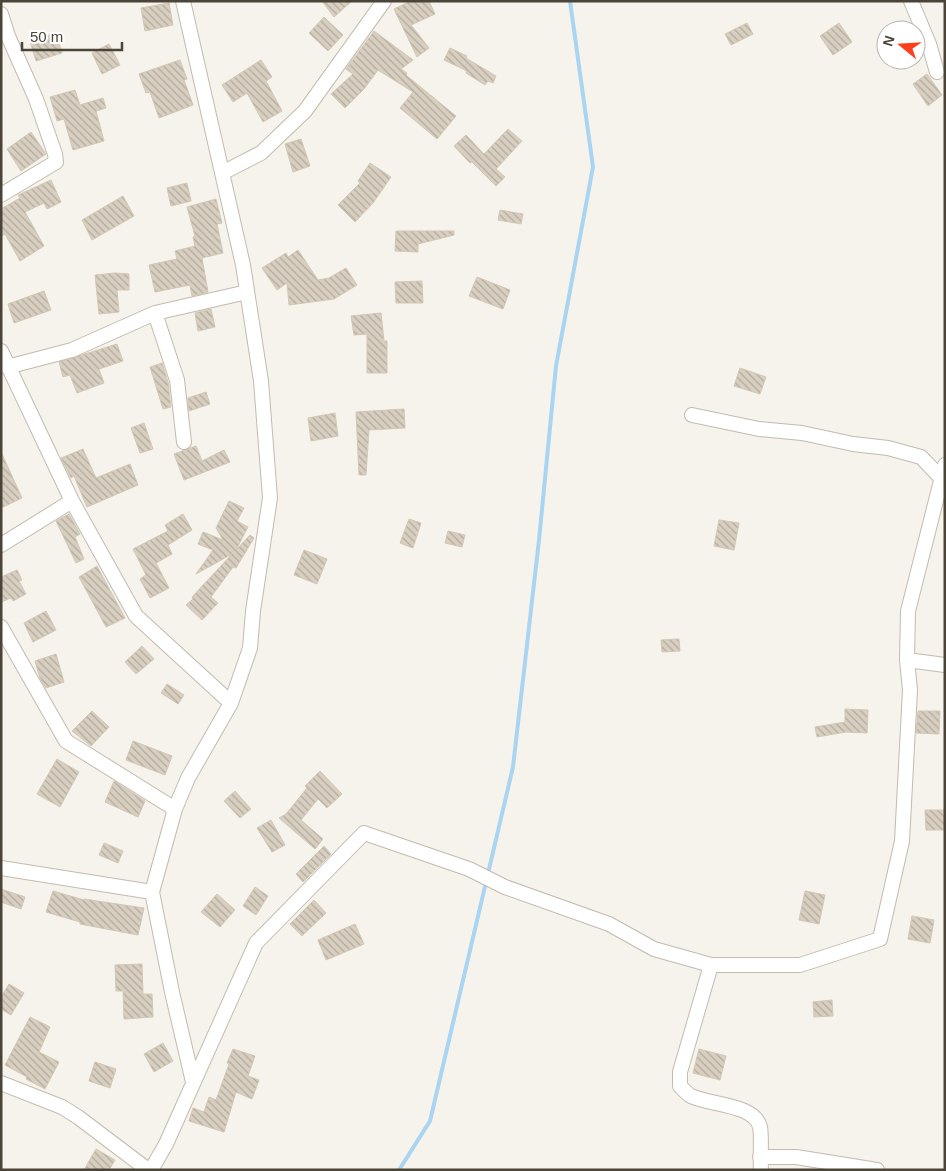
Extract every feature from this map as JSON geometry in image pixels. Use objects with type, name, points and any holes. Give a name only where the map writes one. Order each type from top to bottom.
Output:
[{"type":"street","points":[[183,1],[243,265],[261,381],[270,498],[253,611],[250,648],[232,703],[188,778],[175,809],[152,892],[172,992],[193,1082]]},
{"type":"street","points":[[222,173],[261,153],[305,111],[384,1]]},
{"type":"street","points":[[911,1],[929,44],[937,72]]},
{"type":"street","points":[[1,14],[8,36],[36,99],[56,162],[1,196]]},
{"type":"street","points":[[232,703],[136,616],[72,501],[3,358],[72,350],[155,313],[247,292]]},
{"type":"street","points":[[155,313],[177,380],[184,442]]},
{"type":"street","points":[[1,1083],[62,1107],[150,1170],[166,1144],[256,943],[364,834],[469,870],[505,887],[609,924],[654,949],[712,965],[800,965],[880,940],[902,841],[910,690],[907,660],[908,611],[943,471],[921,457],[888,448],[853,444],[802,433],[759,430],[692,415]]},
{"type":"street","points":[[1,545],[72,501]]},
{"type":"street","points":[[1,627],[66,741],[175,809]]},
{"type":"street","points":[[907,660],[945,665]]},
{"type":"street","points":[[1,868],[152,892]]},
{"type":"street","points":[[712,965],[680,1072],[680,1086],[690,1096],[742,1109],[753,1116],[760,1126],[760,1163],[796,1157],[877,1170]]},
{"type":"building","points":[[322,1],[352,1],[334,17]]},
{"type":"building","points":[[411,1],[429,1],[435,14],[411,25],[429,48],[417,57],[394,9]]},
{"type":"building","points":[[169,3],[173,25],[145,31],[141,8]]},
{"type":"building","points":[[324,17],[343,35],[328,51],[309,33]]},
{"type":"building","points":[[747,23],[753,34],[731,45],[725,34]]},
{"type":"building","points":[[839,23],[852,42],[833,55],[820,36]]},
{"type":"building","points":[[374,31],[413,60],[401,69],[456,116],[437,139],[400,108],[413,92],[378,70],[364,89],[345,108],[331,94],[353,74],[346,69]]},
{"type":"building","points":[[56,33],[62,53],[36,61],[30,41]]},
{"type":"building","points":[[109,44],[120,65],[102,74],[92,53]]},
{"type":"building","points":[[450,48],[467,56],[466,58],[496,76],[493,83],[488,81],[485,85],[466,73],[467,71],[444,60]]},
{"type":"building","points":[[180,60],[187,79],[184,80],[193,105],[159,118],[150,92],[146,93],[139,74]]},
{"type":"building","points":[[261,60],[272,77],[266,81],[282,111],[263,122],[247,93],[233,102],[222,85]]},
{"type":"building","points":[[927,74],[942,95],[928,106],[913,84]]},
{"type":"building","points":[[75,90],[80,105],[103,98],[106,108],[96,111],[104,141],[73,150],[64,119],[57,121],[50,97]]},
{"type":"building","points":[[508,129],[522,141],[496,169],[505,177],[496,186],[454,146],[466,135],[484,154]]},
{"type":"building","points":[[31,132],[46,154],[21,171],[7,149]]},
{"type":"building","points":[[301,139],[310,166],[293,172],[285,144]]},
{"type":"building","points":[[370,163],[391,177],[373,203],[355,222],[338,205],[360,183],[358,181]]},
{"type":"building","points":[[51,180],[61,202],[47,209],[44,203],[25,212],[44,246],[20,261],[5,234],[1,236],[1,209],[20,198],[18,195]]},
{"type":"building","points":[[187,183],[191,201],[171,206],[167,188]]},
{"type":"building","points":[[123,196],[134,216],[92,240],[82,220]]},
{"type":"building","points":[[216,199],[222,223],[217,224],[223,253],[202,258],[208,292],[192,296],[190,285],[155,292],[149,265],[177,259],[175,251],[195,246],[193,237],[195,236],[187,207]]},
{"type":"building","points":[[500,210],[523,214],[521,224],[498,220]]},
{"type":"building","points":[[396,231],[454,231],[454,235],[418,244],[418,252],[395,251]]},
{"type":"building","points":[[298,250],[318,280],[329,278],[346,268],[357,285],[334,299],[289,305],[287,283],[277,290],[262,268],[286,253],[288,257]]},
{"type":"building","points":[[129,274],[129,290],[117,290],[119,312],[99,314],[95,275]]},
{"type":"building","points":[[477,277],[510,290],[503,309],[469,296]]},
{"type":"building","points":[[422,281],[423,303],[396,303],[395,282]]},
{"type":"building","points":[[44,291],[51,310],[14,323],[8,304]]},
{"type":"building","points":[[211,309],[215,327],[198,331],[195,313]]},
{"type":"building","points":[[381,313],[384,341],[387,341],[387,373],[367,373],[367,334],[354,335],[351,316]]},
{"type":"building","points":[[117,344],[123,361],[99,369],[104,383],[77,393],[70,375],[63,377],[59,362]]},
{"type":"building","points":[[162,363],[168,382],[171,407],[163,409],[150,367]]},
{"type":"building","points":[[740,368],[766,377],[760,394],[734,386]]},
{"type":"building","points":[[206,392],[210,404],[189,411],[188,398]]},
{"type":"building","points":[[404,409],[405,428],[369,430],[366,475],[359,475],[356,412]]},
{"type":"building","points":[[335,413],[338,436],[311,441],[308,418]]},
{"type":"building","points":[[144,423],[153,449],[140,453],[131,428]]},
{"type":"building","points":[[196,446],[202,461],[224,450],[230,462],[184,480],[174,454]]},
{"type":"building","points":[[83,449],[96,478],[130,464],[138,485],[87,507],[74,476],[71,478],[61,458]]},
{"type":"building","points":[[1,452],[22,498],[1,508]]},
{"type":"building","points":[[229,501],[244,508],[237,521],[248,527],[236,550],[250,535],[254,538],[236,568],[233,567],[211,597],[218,603],[202,620],[186,605],[232,554],[196,574],[213,550],[198,544],[203,532],[223,540],[216,528]]},
{"type":"building","points":[[69,514],[80,534],[75,537],[84,559],[76,563],[56,521]]},
{"type":"building","points":[[183,514],[192,530],[168,545],[172,554],[156,563],[169,588],[150,598],[140,579],[146,575],[133,549],[168,531],[165,525]]},
{"type":"building","points":[[409,519],[421,523],[413,548],[400,543]]},
{"type":"building","points":[[719,520],[739,523],[734,550],[714,546]]},
{"type":"building","points":[[448,531],[465,535],[462,547],[445,543]]},
{"type":"building","points":[[304,550],[327,559],[317,584],[294,575]]},
{"type":"building","points":[[97,566],[125,618],[106,627],[79,577]]},
{"type":"building","points":[[17,570],[22,580],[19,581],[26,594],[13,601],[11,598],[1,602],[1,577]]},
{"type":"building","points":[[46,611],[56,630],[33,642],[24,623]]},
{"type":"building","points":[[679,639],[680,651],[662,652],[661,640]]},
{"type":"building","points":[[142,646],[154,659],[136,674],[125,662]]},
{"type":"building","points":[[56,654],[64,682],[46,688],[40,678],[35,661]]},
{"type":"building","points":[[167,684],[184,695],[178,704],[161,693]]},
{"type":"building","points":[[845,709],[868,710],[867,733],[846,732],[817,737],[815,727],[845,722]]},
{"type":"building","points":[[92,711],[109,727],[91,746],[72,731]]},
{"type":"building","points":[[918,711],[940,711],[939,734],[916,733]]},
{"type":"building","points":[[133,741],[172,756],[165,775],[126,760]]},
{"type":"building","points":[[57,759],[79,772],[60,807],[37,794]]},
{"type":"building","points":[[320,771],[342,794],[327,808],[318,799],[301,820],[323,839],[315,849],[279,818],[286,814],[307,788],[305,786]]},
{"type":"building","points":[[114,781],[145,801],[138,817],[105,802]]},
{"type":"building","points":[[235,791],[251,809],[240,818],[224,801]]},
{"type":"building","points":[[925,810],[945,810],[945,830],[926,830]]},
{"type":"building","points":[[271,820],[285,845],[272,852],[257,828]]},
{"type":"building","points":[[104,843],[123,851],[118,863],[99,855]]},
{"type":"building","points":[[324,846],[331,854],[303,882],[296,874]]},
{"type":"building","points":[[255,887],[268,896],[256,915],[243,906]]},
{"type":"building","points":[[1,889],[25,897],[21,909],[1,902]]},
{"type":"building","points":[[53,891],[84,900],[144,908],[138,935],[80,924],[80,922],[46,912]]},
{"type":"building","points":[[805,891],[825,895],[819,924],[799,920]]},
{"type":"building","points":[[217,894],[235,910],[220,927],[201,912]]},
{"type":"building","points":[[314,900],[326,913],[302,936],[290,924]]},
{"type":"building","points":[[912,916],[934,920],[930,943],[908,939]]},
{"type":"building","points":[[355,924],[364,944],[326,960],[318,940]]},
{"type":"building","points":[[142,964],[143,994],[152,994],[153,1017],[124,1019],[123,991],[116,991],[115,965]]},
{"type":"building","points":[[9,984],[24,993],[11,1015],[1,1009],[1,997]]},
{"type":"building","points":[[832,1000],[833,1016],[814,1017],[813,1002]]},
{"type":"building","points":[[30,1017],[50,1027],[39,1052],[59,1062],[45,1089],[5,1065]]},
{"type":"building","points":[[163,1043],[173,1061],[154,1072],[144,1054]]},
{"type":"building","points":[[233,1049],[255,1056],[248,1076],[259,1080],[252,1099],[236,1092],[224,1132],[189,1121],[193,1108],[204,1112],[209,1097],[216,1100]]},
{"type":"building","points":[[699,1049],[726,1056],[720,1080],[693,1073]]},
{"type":"building","points":[[95,1062],[116,1069],[110,1088],[89,1081]]},
{"type":"building","points":[[96,1149],[115,1160],[109,1170],[84,1170]]},
{"type":"waterway","points":[[399,1170],[430,1121],[513,767],[539,540],[556,366],[593,167],[570,1]]}]
